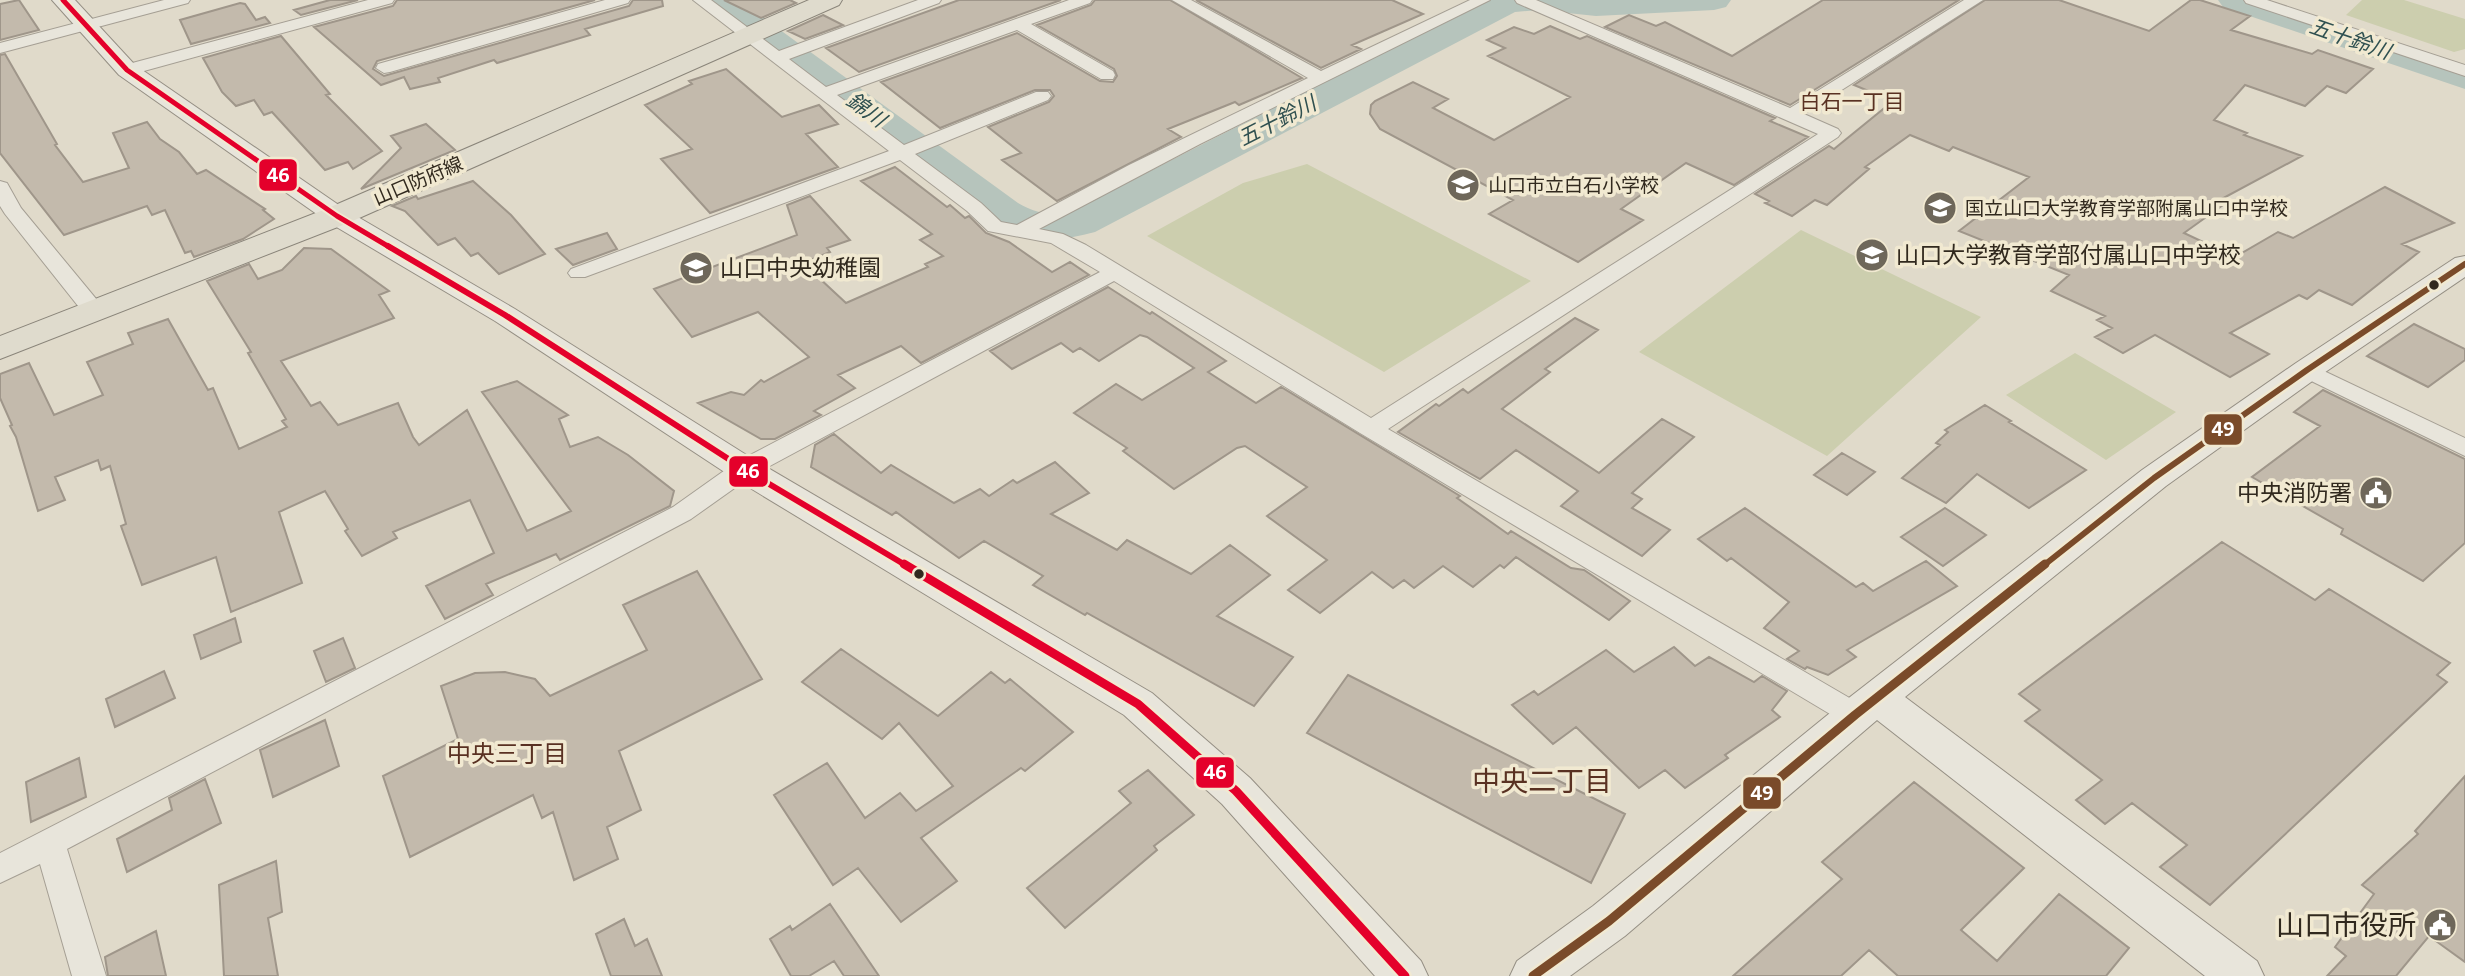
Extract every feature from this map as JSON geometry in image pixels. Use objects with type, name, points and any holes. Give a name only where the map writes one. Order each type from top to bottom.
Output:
[{"type":"main road","points":[[63,0],[85,27],[127,69],[337,216],[505,315],[744,469],[1138,704],[1236,791],[1405,976]]},
{"type":"main road","name":"山口防府線","points":[[0,348],[337,216],[830,0]]},
{"type":"main road","points":[[1533,976],[1609,921],[1866,707],[2154,478],[2307,370],[2465,264]]},
{"type":"main road","points":[[1866,707],[2241,976]]},
{"type":"street","points":[[0,48],[182,0]]},
{"type":"street","points":[[127,69],[386,0]]},
{"type":"street","points":[[384,68],[622,0]]},
{"type":"street","points":[[701,0],[758,32],[778,57],[996,227],[1056,238],[1371,429],[1658,596],[1866,707]]},
{"type":"street","points":[[778,57],[933,0]]},
{"type":"street","points":[[825,93],[1084,0]]},
{"type":"street","points":[[1180,0],[1322,79]]},
{"type":"street","points":[[1023,230],[1192,139],[1482,0]]},
{"type":"street","points":[[1371,429],[1832,133],[1523,0]]},
{"type":"street","points":[[1791,115],[1975,0]]},
{"type":"street","points":[[2252,0],[2465,71]]},
{"type":"street","points":[[1019,24],[1107,75]]},
{"type":"street","points":[[578,273],[903,152],[1042,96]]},
{"type":"street","points":[[0,187],[6,212],[94,311]]},
{"type":"street","points":[[0,869],[682,513],[744,469],[1115,272]]},
{"type":"street","points":[[2307,370],[2465,448]]},
{"type":"street","points":[[50,843],[89,976]]},
{"type":"green space","points":[[2362,0],[2404,0],[2465,19],[2465,49],[2454,52],[2346,15]]},
{"type":"green space","points":[[1307,164],[1531,281],[1384,372],[1147,236],[1243,183]]},
{"type":"green space","points":[[1801,230],[1981,317],[1827,456],[1639,352]]},
{"type":"green space","points":[[2075,353],[2176,412],[2106,460],[2006,395]]},
{"type":"building","points":[[19,0],[39,30],[0,40],[0,4]]},
{"type":"building","points":[[330,0],[358,0],[301,15],[294,10]]},
{"type":"building","points":[[397,0],[595,0],[377,61],[373,69],[384,76],[629,6],[633,0],[662,0],[663,6],[585,29],[590,35],[497,63],[494,60],[438,78],[440,82],[410,89],[404,77],[381,85],[314,27],[393,6]]},
{"type":"building","points":[[724,0],[790,0],[796,3],[761,18]]},
{"type":"building","points":[[959,0],[1061,0],[859,72],[826,48]]},
{"type":"building","points":[[1095,0],[1170,0],[1302,78],[1239,105],[1235,102],[1168,129],[1181,137],[1057,201],[1002,160],[1021,153],[988,127],[1049,102],[1054,96],[1050,90],[1035,90],[940,128],[881,82],[1017,33],[1100,81],[1113,82],[1117,76],[1114,69],[1037,25],[1091,5]]},
{"type":"building","points":[[1196,0],[1392,0],[1423,14],[1352,45],[1361,49],[1321,68]]},
{"type":"building","points":[[1823,0],[1959,0],[1790,105],[1605,27],[1629,15],[1656,26],[1665,22],[1732,56]]},
{"type":"building","points":[[1985,0],[2059,0],[2149,31],[2191,0],[2200,0],[2250,16],[2231,30],[2312,54],[2318,50],[2373,69],[2346,93],[2327,86],[2305,106],[2245,85],[2214,120],[2247,133],[2244,135],[2302,156],[2216,202],[2223,205],[2184,233],[2235,257],[2278,232],[2293,238],[2385,187],[2454,223],[2402,244],[2419,252],[2352,305],[2319,290],[2307,299],[2299,295],[2230,333],[2269,354],[2230,377],[2155,335],[2123,353],[2095,337],[2112,328],[2097,320],[2105,316],[2051,291],[2069,275],[1959,231],[2029,177],[1953,147],[1949,151],[1910,135],[1865,167],[1869,169],[1827,205],[1815,200],[1792,216],[1765,203],[1769,201],[1755,194],[1829,146],[1834,149],[1893,101],[1854,85]]},
{"type":"building","points":[[240,3],[245,4],[256,20],[265,17],[270,23],[191,44],[180,20]]},
{"type":"building","points":[[823,15],[843,25],[805,39],[788,31]]},
{"type":"building","points":[[1550,26],[1580,39],[1587,36],[1775,118],[1770,121],[1808,137],[1734,185],[1686,163],[1621,209],[1643,220],[1578,262],[1489,214],[1513,200],[1380,129],[1370,114],[1371,105],[1375,101],[1413,82],[1448,99],[1433,108],[1494,140],[1570,97],[1488,56],[1505,48],[1487,40],[1514,27],[1534,34]]},
{"type":"building","points":[[281,36],[330,94],[326,95],[382,151],[353,169],[348,162],[325,170],[272,112],[264,115],[254,100],[236,106],[222,92],[203,58]]},
{"type":"building","points":[[5,54],[57,144],[55,145],[83,182],[129,168],[113,133],[147,122],[160,139],[179,152],[197,174],[206,170],[265,209],[263,210],[274,219],[243,239],[194,257],[191,251],[185,253],[165,210],[152,215],[147,206],[64,235],[0,153],[0,55]]},
{"type":"building","points":[[726,69],[782,117],[819,105],[838,124],[806,134],[838,167],[710,213],[661,159],[692,149],[645,105],[692,84],[689,81]]},
{"type":"building","points":[[426,124],[455,150],[361,189],[401,148],[391,136]]},
{"type":"building","points":[[895,167],[947,207],[950,205],[965,218],[969,216],[986,233],[1009,242],[1052,272],[1070,262],[1089,275],[921,363],[901,346],[838,375],[855,388],[814,411],[821,415],[775,439],[761,439],[698,403],[731,392],[744,395],[761,380],[764,382],[809,357],[758,312],[692,337],[654,289],[797,235],[787,205],[810,196],[850,240],[827,248],[830,252],[803,263],[846,303],[928,267],[925,264],[943,256],[920,240],[932,234],[861,181]]},
{"type":"building","points":[[473,181],[511,215],[545,254],[499,274],[478,253],[471,256],[455,238],[438,245],[405,211],[392,206],[416,196],[418,199]]},
{"type":"building","points":[[607,233],[617,249],[573,265],[556,249]]},
{"type":"building","points":[[304,248],[331,249],[389,291],[379,295],[394,318],[281,361],[311,406],[320,402],[338,425],[398,403],[419,445],[467,410],[527,531],[571,511],[482,392],[517,381],[568,415],[559,419],[570,447],[598,437],[628,455],[674,491],[670,506],[560,560],[556,554],[486,584],[493,595],[445,619],[426,586],[494,553],[470,500],[393,532],[397,538],[362,556],[345,531],[348,529],[325,491],[279,512],[302,583],[231,612],[216,557],[142,585],[121,526],[126,524],[110,466],[101,470],[98,460],[55,477],[65,500],[38,511],[16,437],[10,426],[12,425],[0,398],[0,374],[29,363],[54,415],[103,395],[87,362],[133,344],[128,333],[168,319],[208,390],[213,388],[239,449],[287,427],[282,421],[286,419],[248,353],[251,352],[207,281],[249,264],[258,279],[282,270]]},
{"type":"building","points":[[1108,287],[1150,314],[1152,312],[1226,361],[1208,372],[1256,403],[1281,387],[1460,496],[1457,498],[1508,534],[1511,531],[1571,568],[1584,570],[1630,601],[1609,620],[1516,557],[1504,568],[1500,565],[1473,587],[1443,566],[1414,588],[1404,580],[1393,588],[1372,572],[1320,613],[1288,590],[1327,560],[1267,516],[1307,487],[1245,446],[1237,448],[1174,489],[1123,451],[1127,448],[1074,413],[1116,384],[1142,400],[1194,368],[1140,335],[1099,361],[1080,348],[1073,352],[1061,343],[1012,369],[990,351]]},
{"type":"building","points":[[1575,318],[1598,330],[1545,369],[1550,372],[1502,409],[1599,473],[1662,419],[1694,437],[1632,493],[1642,499],[1632,508],[1670,530],[1642,556],[1561,506],[1578,491],[1516,450],[1480,479],[1398,432],[1436,404],[1439,406],[1463,389],[1468,393]]},
{"type":"building","points":[[2414,324],[2465,349],[2465,360],[2428,387],[2367,356]]},
{"type":"building","points":[[2323,390],[2465,459],[2465,543],[2423,581],[2341,534],[2343,529],[2252,477],[2320,426],[2294,412]]},
{"type":"building","points":[[1985,405],[2086,470],[2029,508],[1977,474],[1946,503],[1902,478],[1940,445],[1936,443],[1948,432],[1945,430]]},
{"type":"building","points":[[834,434],[881,473],[891,465],[954,503],[980,489],[989,496],[1013,480],[1017,483],[1055,462],[1089,493],[1051,514],[1117,550],[1127,540],[1191,574],[1230,545],[1270,575],[1217,616],[1293,657],[1254,706],[1033,585],[1043,576],[984,541],[959,558],[896,512],[892,515],[811,467],[815,445]]},
{"type":"building","points":[[1842,453],[1875,472],[1847,495],[1814,475]]},
{"type":"building","points":[[1745,508],[1856,587],[1863,583],[1873,591],[1926,561],[1957,586],[1847,650],[1856,657],[1828,675],[1807,667],[1805,669],[1787,659],[1799,651],[1764,628],[1789,602],[1731,558],[1727,561],[1698,539]]},
{"type":"building","points":[[1945,508],[1986,535],[1943,566],[1901,537]]},
{"type":"building","points":[[2222,542],[2315,600],[2329,589],[2450,663],[2437,675],[2447,682],[2210,905],[2160,867],[2187,845],[2132,803],[2105,824],[2076,800],[2102,780],[2025,721],[2040,710],[2019,694]]},
{"type":"building","points":[[697,571],[762,679],[619,751],[641,810],[607,827],[618,859],[574,880],[553,812],[542,818],[533,795],[410,857],[383,776],[458,739],[441,686],[475,673],[505,672],[535,679],[550,696],[647,650],[623,605]]},
{"type":"building","points":[[235,618],[241,642],[201,659],[194,635]]},
{"type":"building","points":[[343,638],[355,668],[326,682],[314,651]]},
{"type":"building","points":[[1674,647],[1695,666],[1709,657],[1754,682],[1762,676],[1787,691],[1772,710],[1780,717],[1725,755],[1728,758],[1685,788],[1665,770],[1639,788],[1576,727],[1553,744],[1512,705],[1534,691],[1538,695],[1606,650],[1634,672]]},
{"type":"building","points":[[841,649],[938,716],[991,672],[1005,683],[1010,679],[1073,732],[1025,771],[1021,768],[921,838],[957,881],[901,922],[858,868],[833,885],[774,795],[827,763],[865,818],[900,793],[916,811],[953,786],[899,723],[882,739],[802,682]]},
{"type":"building","points":[[164,671],[175,698],[115,727],[106,699]]},
{"type":"building","points":[[1348,675],[1625,814],[1591,883],[1307,733]]},
{"type":"building","points":[[325,720],[339,766],[273,797],[260,750]]},
{"type":"building","points":[[79,758],[86,797],[31,822],[26,782]]},
{"type":"building","points":[[1148,770],[1194,815],[1154,846],[1157,850],[1065,928],[1027,888],[1131,803],[1119,791]]},
{"type":"building","points":[[2465,776],[2465,962],[2429,936],[2396,976],[2327,976],[2346,956],[2335,947],[2374,894],[2362,885],[2418,834],[2415,831]]},
{"type":"building","points":[[205,779],[221,823],[127,872],[117,839],[172,810],[169,798]]},
{"type":"building","points":[[1914,782],[2024,868],[1961,930],[1997,961],[2059,894],[2129,948],[2106,976],[1898,976],[1869,950],[1841,976],[1733,976],[1842,879],[1822,862]]},
{"type":"building","points":[[276,861],[282,912],[268,918],[278,976],[224,976],[219,885]]},
{"type":"building","points":[[830,904],[879,976],[844,976],[834,961],[809,976],[791,976],[770,939],[790,926],[792,930]]},
{"type":"building","points":[[624,919],[635,946],[647,939],[662,976],[611,976],[596,934]]},
{"type":"building","points":[[156,931],[166,976],[108,976],[105,957]]},
{"type":"waterway","name":"五十鈴川","points":[[718,0],[1003,212],[1030,224],[1050,227],[1080,223],[1497,7],[1510,2],[1537,0]]},
{"type":"waterway","name":"五十鈴川","points":[[1540,0],[1596,6],[1714,0]]},
{"type":"waterway","name":"五十鈴川","points":[[2235,0],[2465,78]]},
{"type":"transit line","name":"46","points":[[63,0],[127,70],[337,216],[505,315],[744,469],[1138,704],[1236,791],[1405,976]]},
{"type":"transit line","name":"49","points":[[1533,976],[1609,921],[1855,715],[2154,478],[2307,370],[2465,264]]},
{"type":"place","name":"山口市立白石小学校","points":[[1463,185]]},
{"type":"place","name":"国立山口大学教育学部附属山口中学校","points":[[1940,208]]},
{"type":"place","name":"山口大学教育学部付属山口中学校","points":[[1872,255]]},
{"type":"place","name":"山口中央幼稚園","points":[[696,268]]},
{"type":"place","name":"中央消防署","points":[[2376,493]]},
{"type":"place","name":"山口市役所","points":[[2440,925]]},
{"type":"district","name":"白石一丁目","points":[[1852,102]]},
{"type":"district","name":"中央三丁目","points":[[507,754]]},
{"type":"district","name":"中央二丁目","points":[[1542,781]]},
{"type":"water label","name":"錦川","points":[[866,110]]}]
